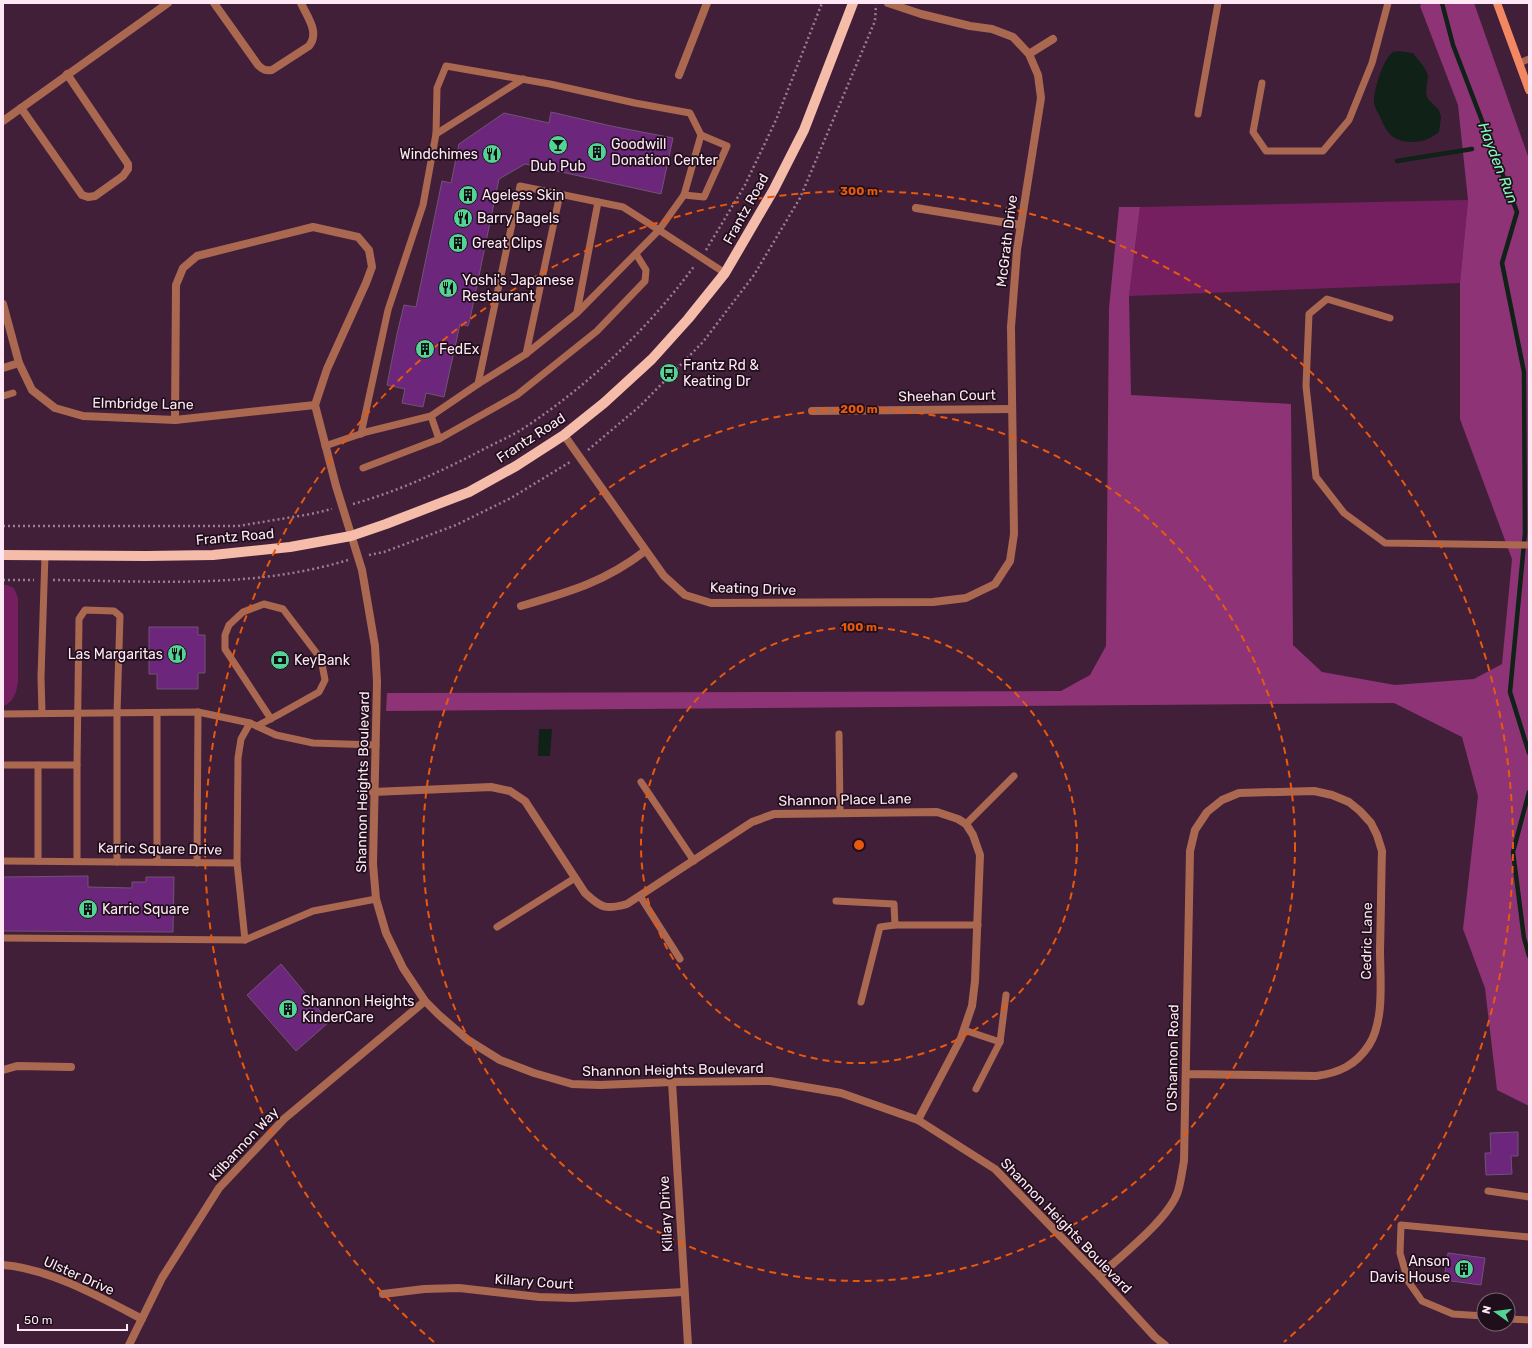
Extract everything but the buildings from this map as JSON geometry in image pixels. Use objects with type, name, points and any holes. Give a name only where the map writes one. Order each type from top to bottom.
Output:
[{"type":"main road","name":"Frantz Road","points":[[3,555],[213,555],[290,547],[351,536],[386,524],[469,492],[516,466],[564,434],[604,403],[652,359],[725,273],[770,196],[804,130],[852,3]]},
{"type":"main road","points":[[1497,3],[1529,90]]},
{"type":"street","points":[[3,121],[168,3]]},
{"type":"street","points":[[214,3],[258,65],[267,71],[272,70],[309,46],[313,40],[314,34],[312,27],[301,3]]},
{"type":"street","points":[[679,75],[707,3]]},
{"type":"street","name":"McGrath Drive","points":[[888,3],[921,14],[970,26],[992,29],[1013,37],[1029,54],[1038,75],[1040,98],[1020,225],[1012,327],[1014,534],[1010,561],[995,584]]},
{"type":"street","points":[[1029,54],[1052,40]]},
{"type":"street","points":[[21,108],[82,195],[88,197],[95,196],[123,176],[128,168],[128,164],[67,74]]},
{"type":"street","points":[[916,208],[1020,225]]},
{"type":"street","points":[[175,420],[176,286],[183,268],[197,256],[313,227],[358,237],[369,250],[372,267],[326,369],[315,405],[325,446],[351,536]]},
{"type":"street","name":"Elmbridge Lane","points":[[3,304],[19,363],[32,390],[55,408],[84,416],[175,420],[315,405]]},
{"type":"street","points":[[3,368],[19,363]]},
{"type":"street","name":"Sheehan Court","points":[[812,411],[1012,409]]},
{"type":"street","name":"Keating Drive","points":[[564,434],[664,576],[685,595],[711,603],[778,604],[933,602],[966,598],[995,584]]},
{"type":"street","name":"Shannon Heights Boulevard","points":[[351,536],[362,570],[375,646],[377,682],[373,864],[376,899],[386,933],[403,968],[425,1001],[439,1015],[468,1040],[500,1060],[534,1073],[572,1084],[608,1085],[672,1082],[770,1081],[841,1094],[918,1120],[995,1170],[1026,1199],[1155,1338],[1165,1345]]},
{"type":"street","points":[[521,606],[564,594],[600,580],[628,565],[646,551]]},
{"type":"street","name":"Shannon Place Lane","points":[[374,792],[491,787],[510,791],[526,802],[585,893],[596,904],[612,908],[627,904],[752,822],[774,814],[937,812],[958,819],[966,824]]},
{"type":"street","name":"Cedric Lane","points":[[1186,1074],[1316,1076],[1332,1074],[1346,1068],[1370,1044],[1379,1014],[1382,851],[1371,823],[1349,802],[1332,795],[1314,791],[1239,793],[1222,800],[1207,812]]},
{"type":"street","name":"O'Shannon Road","points":[[1099,1276],[1162,1218],[1172,1205],[1178,1192],[1184,1161],[1190,851],[1195,830],[1207,812]]},
{"type":"street","points":[[918,1120],[964,1030],[972,1006],[978,925],[980,855],[974,835],[966,824]]},
{"type":"street","name":"Kilbannon Way","points":[[129,1345],[162,1278],[219,1188],[284,1119],[425,1001]]},
{"type":"street","points":[[3,1070],[17,1066],[71,1067]]},
{"type":"street","name":"Killary Drive","points":[[672,1082],[688,1345]]},
{"type":"street","name":"Ulster Drive","points":[[3,1265],[27,1268],[46,1274],[142,1319]]},
{"type":"street","name":"Killary Court","points":[[383,1294],[424,1289],[458,1288],[539,1297],[573,1298],[684,1292]]},
{"type":"lane","points":[[1198,114],[1218,3]]},
{"type":"lane","points":[[1262,83],[1253,132],[1266,152],[1323,151],[1349,120],[1372,63],[1388,3]]},
{"type":"lane","points":[[1519,63],[1529,59]]},
{"type":"lane","points":[[361,434],[388,310],[423,206],[436,134],[437,88],[446,66],[550,84],[635,103],[690,113],[701,135],[728,146],[704,197],[684,195]]},
{"type":"lane","points":[[436,134],[523,79]]},
{"type":"lane","points":[[325,446],[361,434],[431,416],[526,354],[577,312],[659,230],[684,195],[701,135]]},
{"type":"lane","points":[[478,384],[520,186],[623,207],[725,273]]},
{"type":"lane","points":[[526,354],[560,194]]},
{"type":"lane","points":[[577,312],[598,202]]},
{"type":"lane","points":[[363,468],[439,439],[517,395],[597,331],[645,281],[646,270],[636,254]]},
{"type":"lane","points":[[1390,318],[1327,299],[1309,314],[1306,386],[1316,477],[1344,513],[1385,543],[1529,545]]},
{"type":"lane","points":[[3,396],[13,393]]},
{"type":"lane","points":[[431,416],[439,439]]},
{"type":"lane","points":[[42,713],[41,677],[45,555]]},
{"type":"lane","points":[[253,725],[271,719],[319,692],[325,680],[321,659],[283,609],[264,604],[244,612],[229,625],[225,635],[225,649],[271,719]]},
{"type":"lane","points":[[77,861],[77,713],[79,619],[85,610],[114,611],[120,616],[117,713],[116,862]]},
{"type":"lane","points":[[3,714],[198,712],[253,725],[276,735],[313,743],[376,745]]},
{"type":"lane","points":[[197,863],[198,712]]},
{"type":"lane","points":[[157,713],[157,862]]},
{"type":"lane","name":"Karric Square Drive","points":[[3,860],[237,863],[238,758],[241,740],[253,725]]},
{"type":"lane","points":[[839,734],[840,813]]},
{"type":"lane","points":[[3,765],[77,765]]},
{"type":"lane","points":[[38,765],[38,861]]},
{"type":"lane","points":[[966,824],[1014,776]]},
{"type":"lane","points":[[641,782],[694,861]]},
{"type":"lane","points":[[237,863],[245,940]]},
{"type":"lane","points":[[497,927],[575,878]]},
{"type":"lane","points":[[640,896],[680,959]]},
{"type":"lane","points":[[3,938],[245,940],[312,911],[376,899]]},
{"type":"lane","points":[[836,901],[894,904],[895,925]]},
{"type":"lane","points":[[861,1002],[880,927],[895,925],[978,925]]},
{"type":"lane","points":[[976,1089],[1000,1042],[1006,995]]},
{"type":"lane","points":[[964,1030],[1000,1042]]},
{"type":"lane","points":[[1488,1191],[1529,1197]]},
{"type":"lane","points":[[1476,1315],[1453,1314],[1422,1301],[1408,1281],[1400,1253],[1401,1225],[1529,1237]]},
{"type":"lane","points":[[1516,1319],[1529,1320]]},
{"type":"shaded area","points":[[1422,3],[1474,3],[1529,159],[1529,1106],[1497,1090],[1485,988],[1463,929],[1478,796],[1462,737],[1394,703],[386,711],[387,693],[1061,691],[1090,675],[1106,646],[1109,308],[1119,207],[1140,207],[1129,296],[1131,395],[1291,404],[1293,645],[1322,672],[1395,685],[1474,679],[1502,664],[1512,559],[1460,419],[1460,283],[1468,200],[1458,105],[1420,6]]},
{"type":"shaded area","points":[[1399,51],[1413,53],[1424,67],[1428,75],[1426,93],[1428,99],[1439,110],[1441,117],[1439,132],[1422,141],[1404,141],[1391,135],[1385,128],[1374,105],[1375,91],[1382,68],[1389,55],[1393,52]]},
{"type":"shaded area","points":[[1468,200],[1460,283],[1129,296],[1140,207]]},
{"type":"shaded area","points":[[3,585],[14,588],[18,598],[18,682],[16,692],[12,700],[6,705],[3,705]]},
{"type":"shaded area","points":[[539,729],[552,729],[550,756],[538,756]]},
{"type":"waterway","name":"Hayden Run","points":[[1442,3],[1453,45],[1517,212],[1502,263],[1524,372],[1525,533],[1510,692],[1529,753]]},
{"type":"waterway","points":[[1397,161],[1472,149]]},
{"type":"waterway","name":"Hayden Run","points":[[1529,792],[1513,852],[1524,938],[1529,956]]},
{"type":"place","name":"Dub Pub","points":[[558,145]]},
{"type":"place","name":"Goodwill Donation Center","points":[[597,152]]},
{"type":"place","name":"Windchimes","points":[[492,154]]},
{"type":"place","name":"Ageless Skin","points":[[468,195]]},
{"type":"place","name":"Barry Bagels","points":[[463,218]]},
{"type":"place","name":"Great Clips","points":[[458,243]]},
{"type":"place","name":"Yoshi's Japanese Restaurant","points":[[448,288]]},
{"type":"place","name":"FedEx","points":[[425,349]]},
{"type":"place","name":"Frantz Rd & Keating Dr","points":[[669,373]]},
{"type":"place","name":"Las Margaritas","points":[[177,654]]},
{"type":"place","name":"KeyBank","points":[[280,660]]},
{"type":"place","name":"Karric Square","points":[[88,909]]},
{"type":"place","name":"Shannon Heights KinderCare","points":[[288,1009]]},
{"type":"place","name":"Anson Davis House","points":[[1464,1269]]}]
